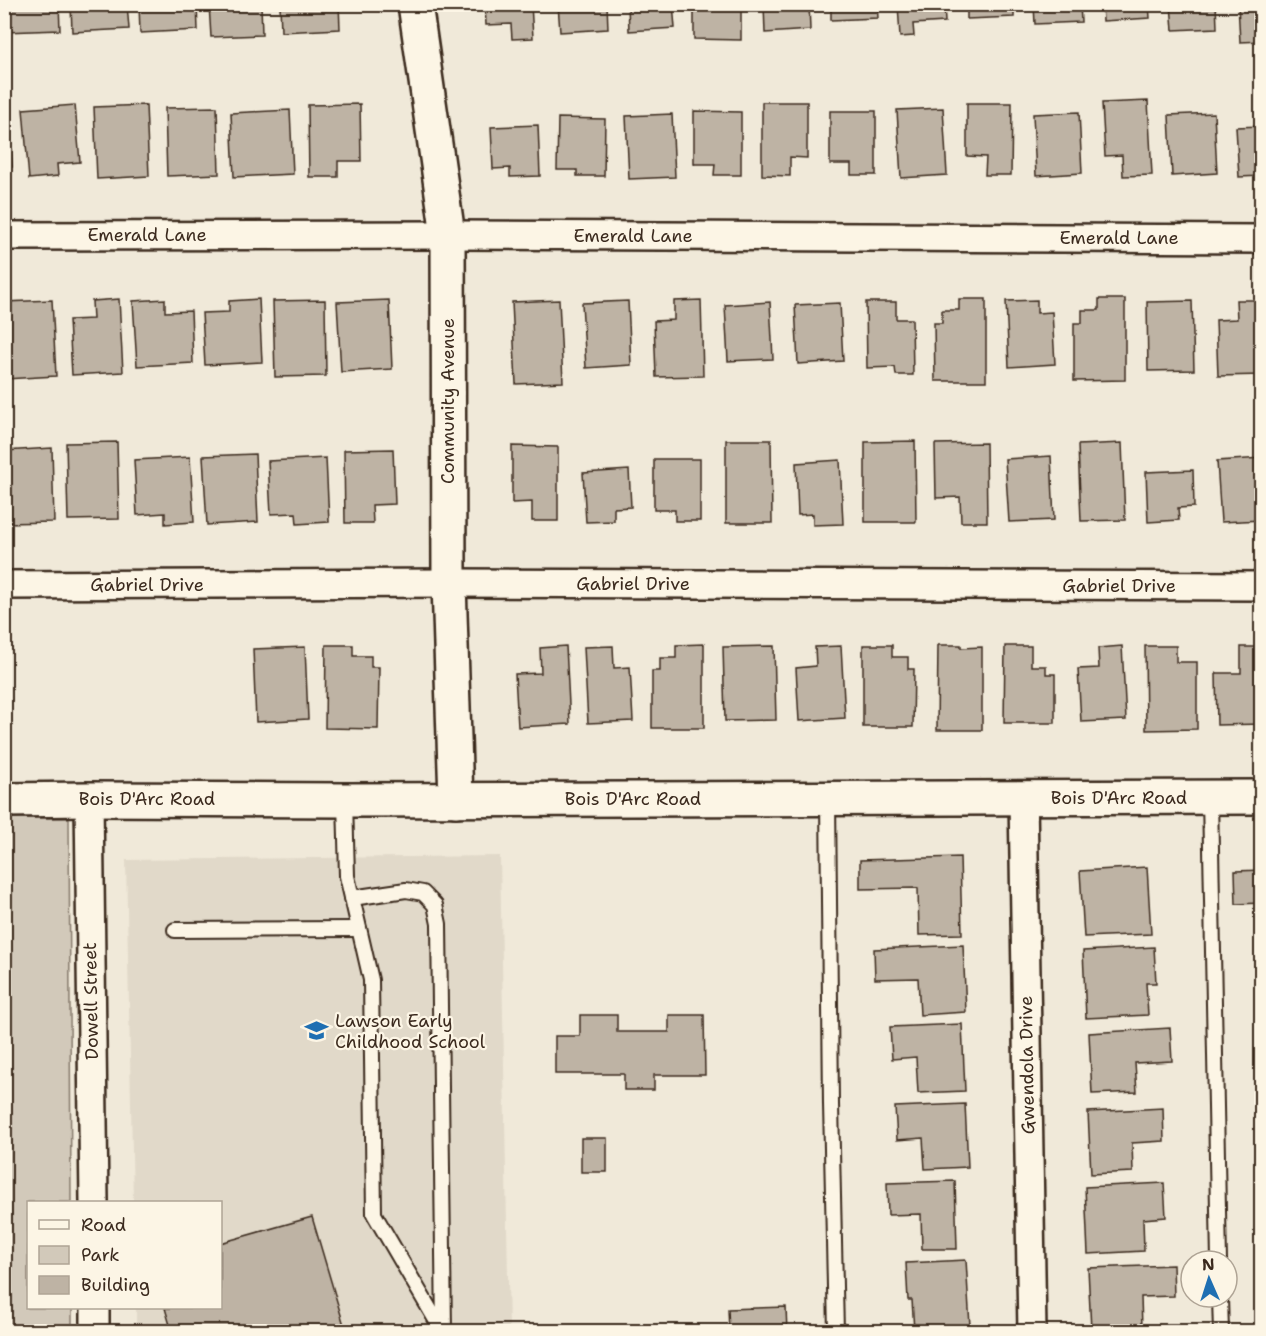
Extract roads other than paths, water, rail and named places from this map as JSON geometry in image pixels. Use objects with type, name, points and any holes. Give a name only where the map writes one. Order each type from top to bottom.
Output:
[{"type":"street","name":"Community Avenue","points":[[415,4],[448,235],[449,583],[456,800]]},
{"type":"street","name":"Emerald Lane","points":[[4,236],[448,235],[1262,239]]},
{"type":"street","name":"Gabriel Drive","points":[[4,585],[449,583],[1262,586]]},
{"type":"street","name":"Bois D'Arc Road","points":[[4,800],[1262,797]]},
{"type":"street","name":"Gwendola Drive","points":[[1023,798],[1032,1332]]},
{"type":"street","name":"Dowell Street","points":[[89,799],[94,1201]]},
{"type":"street","points":[[95,1309],[95,1332]]},
{"type":"lane","points":[[1210,797],[1219,1249]]},
{"type":"lane","points":[[828,798],[836,1332]]},
{"type":"lane","points":[[345,800],[347,876],[371,980],[374,1214],[444,1332]]},
{"type":"lane","points":[[352,898],[406,890],[423,892],[435,905],[439,924],[444,1332]]},
{"type":"lane","points":[[175,930],[359,929]]},
{"type":"lane","points":[[1220,1309],[1221,1332]]},
{"type":"place","name":"Lawson Early Childhood School","points":[[317,1031]]}]
